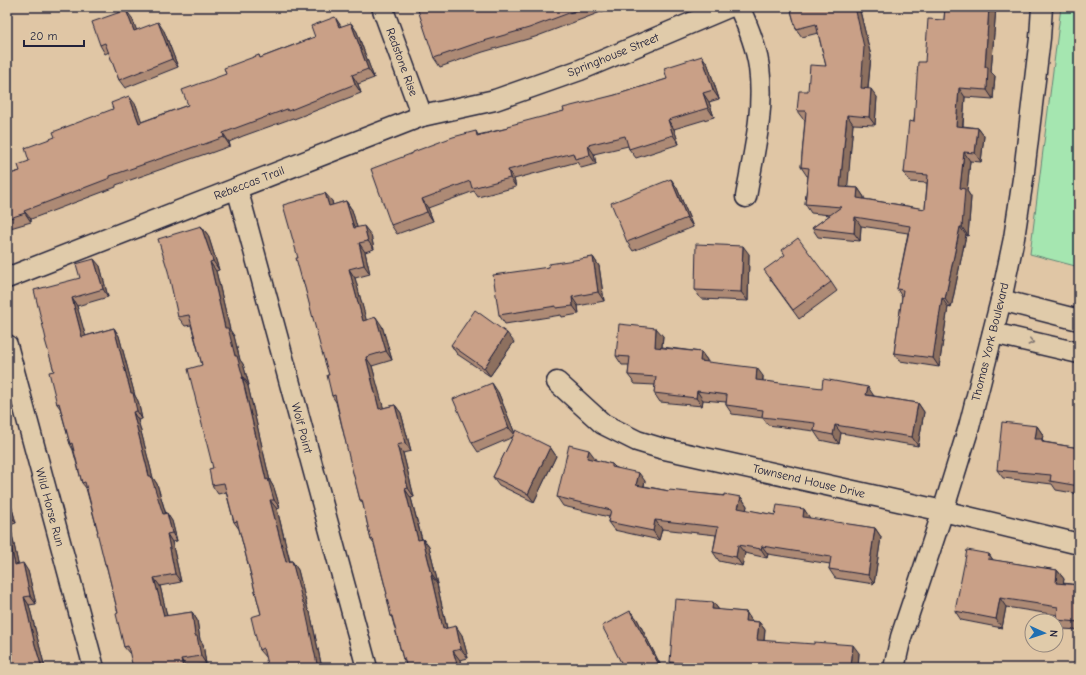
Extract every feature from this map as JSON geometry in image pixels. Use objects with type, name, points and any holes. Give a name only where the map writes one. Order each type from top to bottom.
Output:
[{"type":"street","name":"Redstone Rise","points":[[382,7],[422,116]]},
{"type":"street","name":"Springhouse Street","points":[[495,100],[580,70],[729,7]]},
{"type":"street","points":[[739,7],[749,28],[755,48],[759,67],[760,86],[758,124],[746,197]]},
{"type":"street","name":"Thomas York Boulevard","points":[[894,668],[900,637],[943,511],[969,427],[1001,300],[1014,238],[1024,172],[1040,38],[1042,7]]},
{"type":"street","name":"Rebeccas Trail","points":[[7,278],[422,116],[495,100]]},
{"type":"street","name":"Wolf Point","points":[[237,188],[367,668]]},
{"type":"street","points":[[1001,300],[1079,320]]},
{"type":"street","points":[[993,333],[1079,353]]},
{"type":"street","name":"Wild Horse Run","points":[[7,346],[94,668]]},
{"type":"street","name":"Townsend House Drive","points":[[557,382],[603,424],[637,441],[660,448],[943,511],[1079,544]]},
{"type":"green space","points":[[1061,7],[1079,8],[1079,267],[1030,254]]},
{"type":"building","points":[[427,7],[585,7],[529,28],[477,43],[434,58],[418,10]]},
{"type":"building","points":[[790,7],[855,7],[864,47],[861,88],[871,89],[869,117],[847,115],[840,187],[858,188],[857,198],[925,209],[928,175],[904,173],[909,121],[914,122],[918,62],[925,62],[928,19],[944,20],[945,7],[989,7],[985,67],[988,67],[987,90],[959,88],[956,126],[978,128],[975,153],[964,152],[960,188],[965,189],[962,227],[960,227],[945,299],[942,298],[933,358],[894,353],[903,290],[897,289],[910,226],[855,217],[854,233],[812,228],[841,207],[805,204],[809,168],[801,167],[806,111],[797,111],[799,91],[808,91],[810,65],[826,66],[816,24],[796,29]]},
{"type":"building","points":[[126,10],[134,31],[158,22],[172,59],[119,80],[105,43],[100,45],[92,22]]},
{"type":"building","points":[[335,17],[339,27],[351,23],[368,69],[352,75],[355,84],[288,111],[287,109],[223,133],[224,137],[110,176],[110,178],[7,219],[7,175],[20,171],[18,165],[29,161],[25,148],[55,137],[53,132],[113,109],[111,103],[129,96],[139,123],[188,105],[182,90],[226,74],[224,68],[259,55],[260,58],[315,37],[311,26]]},
{"type":"building","points":[[702,56],[713,90],[703,93],[708,108],[668,120],[673,135],[629,149],[625,136],[588,145],[590,155],[575,159],[573,153],[508,170],[510,178],[472,188],[470,181],[422,199],[427,212],[391,225],[371,169],[453,137],[476,131],[477,136],[508,128],[507,126],[564,111],[563,108],[615,95],[667,79],[664,68]]},
{"type":"building","points":[[671,179],[687,218],[627,242],[611,203]]},
{"type":"building","points":[[325,193],[329,206],[346,201],[354,228],[364,226],[368,241],[359,243],[364,265],[349,269],[363,321],[376,317],[386,351],[366,357],[379,409],[395,405],[405,443],[397,445],[408,488],[405,489],[418,540],[423,539],[443,629],[456,626],[461,649],[453,651],[457,664],[455,665],[456,668],[407,668],[391,616],[373,539],[371,540],[362,500],[360,500],[335,395],[332,396],[327,375],[329,375],[296,258],[298,258],[283,205]]},
{"type":"building","points":[[201,226],[213,261],[210,262],[225,328],[228,328],[235,356],[237,356],[243,377],[266,480],[268,479],[274,500],[270,500],[286,562],[292,561],[304,603],[317,668],[268,668],[263,648],[259,650],[251,617],[261,614],[237,521],[234,522],[224,483],[212,485],[209,469],[213,468],[188,369],[202,365],[189,315],[178,317],[168,271],[158,239]]},
{"type":"building","points":[[798,238],[831,282],[793,310],[764,270],[785,255],[782,250]]},
{"type":"building","points":[[696,244],[743,246],[741,292],[695,290]]},
{"type":"building","points":[[593,257],[598,292],[572,297],[573,306],[556,308],[556,306],[499,315],[493,275],[549,267],[549,264]]},
{"type":"building","points":[[94,259],[103,289],[72,298],[82,337],[114,328],[131,393],[133,393],[137,411],[133,412],[149,476],[151,476],[163,514],[167,513],[172,533],[167,534],[175,574],[154,578],[164,616],[192,612],[195,636],[197,636],[201,656],[181,659],[183,668],[133,668],[128,646],[124,647],[116,614],[118,613],[85,482],[82,483],[72,443],[70,444],[59,403],[57,404],[49,372],[54,371],[45,340],[34,290],[80,278],[76,264]]},
{"type":"building","points":[[475,310],[507,333],[484,368],[451,345]]},
{"type":"building","points":[[619,324],[656,328],[655,347],[701,352],[700,361],[757,368],[756,380],[822,388],[823,379],[868,387],[866,395],[918,403],[912,437],[835,425],[833,435],[814,431],[815,423],[762,417],[763,410],[726,405],[727,395],[697,391],[696,398],[654,393],[656,377],[628,375],[630,357],[616,356]]},
{"type":"building","points":[[492,383],[509,428],[472,443],[453,399]]},
{"type":"building","points":[[1002,422],[1037,426],[1035,439],[1042,439],[1042,442],[1079,448],[1079,486],[1050,481],[1051,475],[997,470]]},
{"type":"building","points":[[516,430],[550,447],[528,494],[493,477]]},
{"type":"building","points":[[569,445],[589,450],[587,458],[612,464],[612,467],[639,473],[636,485],[669,491],[724,496],[724,494],[741,497],[738,508],[775,515],[777,505],[804,509],[803,517],[875,528],[868,575],[829,569],[831,557],[762,546],[761,549],[738,545],[736,557],[713,552],[718,527],[655,520],[653,531],[608,522],[611,510],[557,497]]},
{"type":"building","points":[[7,504],[10,515],[7,516]]},
{"type":"building","points":[[7,530],[15,565],[23,563],[30,596],[24,597],[42,668],[10,668],[7,659]]},
{"type":"building","points":[[967,550],[989,554],[988,559],[1057,570],[1056,583],[1079,585],[1079,622],[1064,621],[1064,613],[1057,613],[1058,607],[1000,598],[996,619],[955,611]]},
{"type":"building","points":[[675,599],[713,602],[712,609],[746,612],[745,621],[759,622],[757,640],[853,645],[851,668],[717,668],[717,666],[670,662]]},
{"type":"building","points":[[630,611],[658,663],[649,668],[624,668],[602,626]]}]
